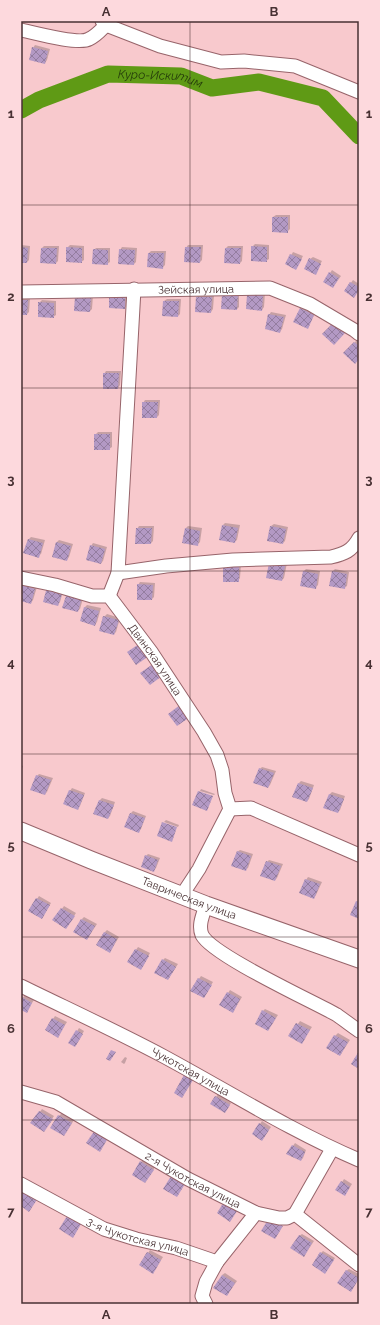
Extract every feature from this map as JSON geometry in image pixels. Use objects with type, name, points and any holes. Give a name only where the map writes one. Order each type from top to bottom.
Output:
[{"type":"main road","name":"Таврическая улица","points":[[21,831],[90,860],[206,905],[359,959]]},
{"type":"street","points":[[21,30],[76,41],[88,40],[95,35],[104,23],[160,46],[221,62],[244,61],[295,66],[359,92]]},
{"type":"street","name":"Зейская улица","points":[[21,292],[270,288],[310,304],[359,334]]},
{"type":"street","points":[[21,578],[55,585],[92,596],[109,596],[118,573],[134,289]]},
{"type":"street","points":[[118,573],[166,566],[233,560],[332,557],[345,553],[356,544],[359,538]]},
{"type":"street","name":"Двинская улица","points":[[109,596],[152,652],[204,732],[217,755],[222,770],[225,793],[230,809]]},
{"type":"street","points":[[182,895],[199,869],[230,809],[251,808],[359,855]]},
{"type":"street","points":[[206,905],[200,925],[202,934],[206,940],[224,954],[338,1016],[359,1031]]},
{"type":"street","name":"Чукотская улица","points":[[21,986],[162,1056],[260,1110],[332,1148],[359,1160]]},
{"type":"street","name":"2-я Чукотская улица","points":[[21,1092],[56,1102],[188,1179],[256,1213],[279,1218],[288,1218],[295,1214]]},
{"type":"street","points":[[332,1148],[295,1214],[359,1264]]},
{"type":"street","name":"3-я Чукотская улица","points":[[21,1184],[104,1229],[136,1239],[176,1248],[217,1262]]},
{"type":"street","points":[[206,1304],[202,1296],[206,1282],[217,1262],[256,1213]]},
{"type":"building","points":[[32,47],[48,51],[45,64],[29,60]]},
{"type":"building","points":[[272,217],[288,217],[288,233],[272,232]]},
{"type":"building","points":[[251,246],[267,247],[267,262],[251,261]]},
{"type":"building","points":[[21,247],[28,248],[27,263],[21,263]]},
{"type":"building","points":[[66,247],[82,248],[82,263],[66,262]]},
{"type":"building","points":[[185,247],[201,247],[200,263],[184,262]]},
{"type":"building","points":[[41,248],[57,248],[56,264],[40,263]]},
{"type":"building","points":[[225,248],[241,248],[240,264],[224,263]]},
{"type":"building","points":[[93,249],[108,250],[108,265],[92,264]]},
{"type":"building","points":[[119,249],[135,250],[134,265],[118,264]]},
{"type":"building","points":[[148,253],[164,253],[163,269],[147,267]]},
{"type":"building","points":[[290,254],[302,259],[296,270],[285,264]]},
{"type":"building","points":[[309,258],[321,264],[316,275],[304,269]]},
{"type":"building","points":[[329,272],[339,278],[333,288],[323,282]]},
{"type":"building","points":[[350,282],[359,287],[359,290],[354,298],[344,291]]},
{"type":"building","points":[[109,293],[125,294],[125,309],[109,308]]},
{"type":"building","points":[[222,294],[238,294],[237,310],[221,309]]},
{"type":"building","points":[[247,295],[263,295],[262,311],[246,309]]},
{"type":"building","points":[[75,296],[91,297],[90,312],[74,311]]},
{"type":"building","points":[[196,297],[212,297],[211,313],[195,312]]},
{"type":"building","points":[[21,300],[28,300],[27,315],[21,315]]},
{"type":"building","points":[[163,301],[179,301],[178,317],[162,316]]},
{"type":"building","points":[[38,302],[54,303],[54,318],[38,317]]},
{"type":"building","points":[[300,308],[314,315],[308,329],[293,322]]},
{"type":"building","points":[[268,314],[284,317],[280,333],[265,329]]},
{"type":"building","points":[[333,323],[345,333],[334,345],[322,334]]},
{"type":"building","points":[[354,342],[359,346],[359,359],[355,364],[343,353]]},
{"type":"building","points":[[103,373],[119,373],[118,389],[103,389]]},
{"type":"building","points":[[142,402],[158,402],[157,418],[142,418]]},
{"type":"building","points":[[94,434],[110,434],[110,450],[94,450]]},
{"type":"building","points":[[222,525],[238,528],[235,543],[219,540]]},
{"type":"building","points":[[270,526],[286,529],[283,544],[267,541]]},
{"type":"building","points":[[136,528],[152,528],[151,544],[135,544]]},
{"type":"building","points":[[185,528],[200,531],[198,546],[182,543]]},
{"type":"building","points":[[28,539],[43,543],[39,558],[23,553]]},
{"type":"building","points":[[56,542],[71,546],[67,561],[52,557]]},
{"type":"building","points":[[90,545],[105,549],[101,564],[86,560]]},
{"type":"building","points":[[269,563],[285,566],[282,581],[266,578]]},
{"type":"building","points":[[223,566],[239,566],[239,582],[223,582]]},
{"type":"building","points":[[303,571],[318,574],[316,589],[300,586]]},
{"type":"building","points":[[332,571],[347,574],[345,589],[329,586]]},
{"type":"building","points":[[137,584],[153,585],[152,600],[137,600]]},
{"type":"building","points":[[21,585],[35,589],[31,604],[21,601]]},
{"type":"building","points":[[47,587],[63,591],[58,606],[43,602]]},
{"type":"building","points":[[67,593],[82,597],[78,612],[62,608]]},
{"type":"building","points":[[84,607],[99,611],[95,626],[80,621]]},
{"type":"building","points":[[103,616],[119,620],[114,635],[99,631]]},
{"type":"building","points":[[139,644],[149,656],[136,665],[127,652]]},
{"type":"building","points":[[153,664],[162,676],[150,685],[140,673]]},
{"type":"building","points":[[180,705],[190,717],[177,726],[168,714]]},
{"type":"building","points":[[259,768],[274,773],[268,788],[253,783]]},
{"type":"building","points":[[36,775],[51,780],[45,795],[30,790]]},
{"type":"building","points":[[298,783],[313,788],[307,802],[292,797]]},
{"type":"building","points":[[69,790],[84,795],[78,810],[63,804]]},
{"type":"building","points":[[198,791],[213,796],[207,811],[192,805]]},
{"type":"building","points":[[329,794],[344,799],[338,813],[323,808]]},
{"type":"building","points":[[99,800],[114,805],[108,819],[93,814]]},
{"type":"building","points":[[130,813],[145,818],[139,833],[124,827]]},
{"type":"building","points":[[162,822],[177,827],[172,842],[157,836]]},
{"type":"building","points":[[237,851],[251,856],[246,871],[231,866]]},
{"type":"building","points":[[145,855],[158,860],[154,872],[141,867]]},
{"type":"building","points":[[266,861],[281,866],[275,881],[260,876]]},
{"type":"building","points":[[305,879],[320,884],[314,899],[299,893]]},
{"type":"building","points":[[36,898],[50,905],[42,919],[28,911]]},
{"type":"building","points":[[356,901],[359,902],[359,919],[350,915]]},
{"type":"building","points":[[61,908],[75,916],[66,929],[52,920]]},
{"type":"building","points":[[81,919],[95,926],[87,940],[73,932]]},
{"type":"building","points":[[104,932],[117,939],[110,953],[96,945]]},
{"type":"building","points":[[135,949],[149,956],[141,970],[127,962]]},
{"type":"building","points":[[162,959],[176,967],[168,980],[154,973]]},
{"type":"building","points":[[198,978],[212,985],[204,998],[190,991]]},
{"type":"building","points":[[227,992],[240,999],[233,1013],[219,1005]]},
{"type":"building","points":[[22,997],[32,1003],[27,1013],[21,1010]]},
{"type":"building","points":[[262,1010],[276,1018],[268,1031],[255,1024]]},
{"type":"building","points":[[52,1018],[65,1025],[58,1038],[45,1030]]},
{"type":"building","points":[[296,1023],[310,1030],[302,1044],[288,1036]]},
{"type":"building","points":[[76,1030],[83,1034],[75,1047],[68,1043]]},
{"type":"building","points":[[334,1035],[348,1042],[340,1056],[326,1048]]},
{"type":"building","points":[[111,1050],[116,1052],[110,1061],[106,1059]]},
{"type":"building","points":[[359,1051],[359,1069],[351,1064]]},
{"type":"building","points":[[184,1075],[193,1080],[182,1098],[174,1093]]},
{"type":"building","points":[[215,1096],[230,1105],[225,1113],[210,1104]]},
{"type":"building","points":[[39,1111],[53,1119],[44,1132],[30,1123]]},
{"type":"building","points":[[58,1115],[72,1123],[64,1136],[50,1128]]},
{"type":"building","points":[[259,1123],[269,1130],[262,1141],[252,1134]]},
{"type":"building","points":[[95,1130],[108,1138],[100,1152],[86,1143]]},
{"type":"building","points":[[292,1145],[305,1152],[301,1161],[286,1154]]},
{"type":"building","points":[[140,1161],[154,1170],[145,1183],[132,1175]]},
{"type":"building","points":[[171,1176],[185,1184],[177,1197],[163,1189]]},
{"type":"building","points":[[341,1181],[350,1187],[345,1196],[335,1190]]},
{"type":"building","points":[[24,1190],[38,1198],[29,1212],[21,1206],[21,1195]]},
{"type":"building","points":[[225,1200],[239,1208],[230,1222],[217,1213]]},
{"type":"building","points":[[67,1216],[81,1224],[73,1238],[59,1229]]},
{"type":"building","points":[[269,1218],[283,1226],[275,1239],[261,1231]]},
{"type":"building","points":[[299,1235],[312,1243],[304,1257],[290,1248]]},
{"type":"building","points":[[147,1252],[161,1260],[153,1274],[139,1265]]},
{"type":"building","points":[[320,1252],[334,1260],[325,1274],[312,1265]]},
{"type":"building","points":[[346,1270],[359,1278],[351,1292],[337,1283]]},
{"type":"building","points":[[222,1275],[235,1283],[227,1296],[213,1288]]},
{"type":"waterway","name":"Куро-Искитим","points":[[21,110],[39,100],[108,74],[181,76],[212,88],[259,82],[323,98],[359,136]]}]
